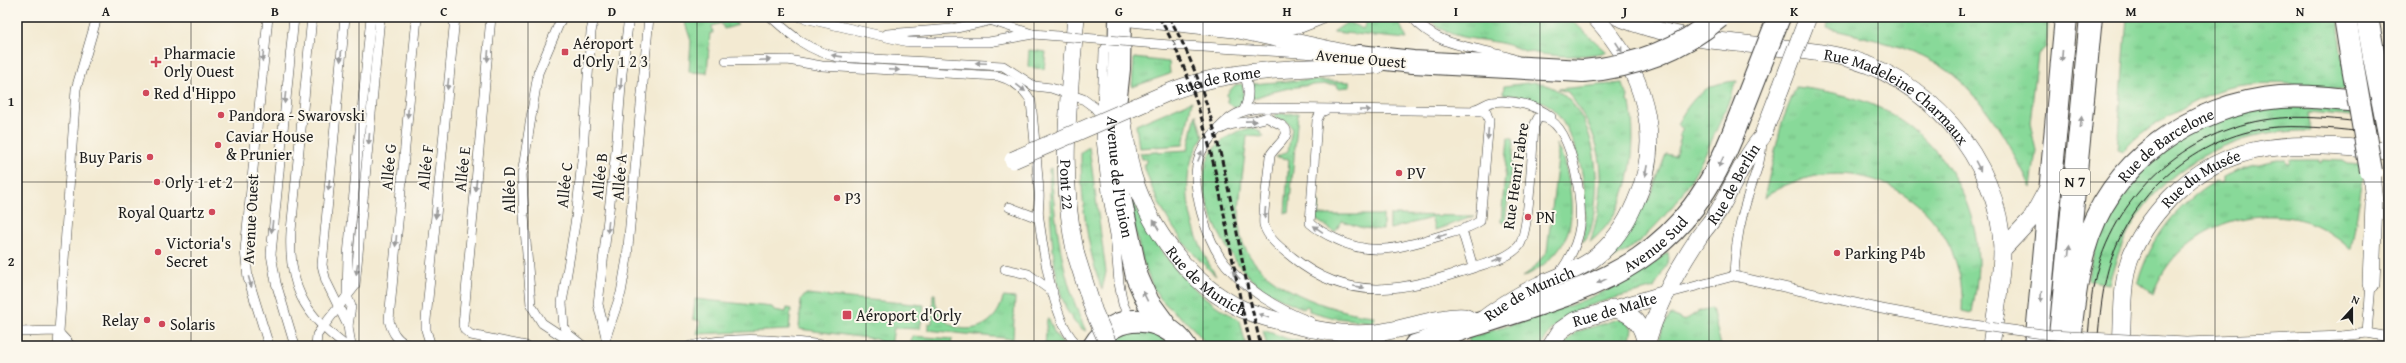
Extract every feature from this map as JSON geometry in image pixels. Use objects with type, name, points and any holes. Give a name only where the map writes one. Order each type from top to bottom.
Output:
[{"type":"main road","name":"Avenue Ouest","points":[[1359,56],[1413,62],[1583,72],[1606,70],[1653,57],[1681,44],[1719,17]]},
{"type":"main road","name":"Avenue Sud","points":[[1415,346],[1589,287],[1639,260],[1682,222],[1699,200],[1714,175],[1736,126],[1779,17]]},
{"type":"main road","name":"N 7","points":[[2036,346],[2066,17]]},
{"type":"main road","name":"N 7","points":[[2059,346],[2091,17]]},
{"type":"main road","points":[[2345,17],[2371,171]]},
{"type":"main road","points":[[2367,17],[2389,134]]},
{"type":"main road","name":"Avenue de l'Union","points":[[1121,20],[1119,69],[1113,124],[1118,193],[1137,276],[1148,302],[1167,328],[1185,346]]},
{"type":"main road","name":"Rue de Barcelone","points":[[2068,346],[2084,250],[2099,213],[2110,194],[2131,167],[2162,140],[2195,121],[2228,108],[2264,99],[2302,97],[2389,105]]},
{"type":"main road","points":[[1094,346],[1106,332],[1118,324],[1131,321],[1150,322],[1167,328]]},
{"type":"street","name":"Pont 22","points":[[1076,17],[1065,168],[1067,208],[1076,255],[1094,312],[1109,346]]},
{"type":"street","points":[[1234,29],[1286,26],[1318,17]]},
{"type":"street","name":"Rue de Munich","points":[[1119,69],[1119,97],[1133,176],[1156,226],[1173,251],[1194,274],[1218,293],[1241,308],[1284,322],[1343,333],[1374,333],[1448,318],[1465,317],[1477,324],[1499,306],[1593,259],[1608,246],[1621,229],[1632,211],[1641,190],[1646,171],[1649,126],[1640,87],[1621,49],[1595,17]]},
{"type":"street","name":"Rue Madeleine Charmaux","points":[[1618,17],[1653,30],[1680,37],[1839,56],[1887,72],[1906,83],[1937,109],[1966,145],[1979,167],[1992,199],[1998,221],[2002,250],[1991,346]]},
{"type":"street","name":"Rue de Berlin","points":[[1646,346],[1656,315],[1666,294],[1699,237],[1718,212],[1752,149],[1762,138],[1808,17]]},
{"type":"street","points":[[1121,20],[1166,21],[1234,29],[1359,56]]},
{"type":"street","name":"Rue de Rome","points":[[1013,160],[1167,93],[1197,82],[1244,74],[1298,68],[1413,62]]},
{"type":"street","name":"Rue du Musée","points":[[2121,346],[2125,285],[2129,262],[2148,225],[2162,206],[2192,178],[2219,162],[2272,146],[2290,145],[2389,151]]},
{"type":"street","points":[[2371,171],[2374,204],[2371,284]]},
{"type":"street","points":[[2002,250],[2031,219],[2051,183]]},
{"type":"street","name":"Rue de Malte","points":[[1551,346],[1561,330],[1574,321],[1612,308],[1666,294]]},
{"type":"street","points":[[1612,308],[1626,312],[1634,317],[1641,325],[1646,346]]},
{"type":"lane","points":[[58,346],[57,331],[76,89],[97,17]]},
{"type":"lane","name":"Avenue Ouest","points":[[268,17],[245,250],[248,278],[269,346]]},
{"type":"lane","name":"Avenue Ouest","points":[[294,17],[271,254],[276,284],[295,346]]},
{"type":"lane","points":[[312,17],[296,166],[290,255],[292,276],[296,286],[322,328],[346,346]]},
{"type":"lane","points":[[344,17],[322,265],[326,281],[348,326],[351,346]]},
{"type":"lane","points":[[348,326],[351,306],[346,296],[349,247],[370,17]]},
{"type":"lane","points":[[316,346],[317,335],[340,308],[346,296],[355,286],[380,17]]},
{"type":"lane","name":"Allée G","points":[[409,346],[398,340],[393,334],[389,320],[417,17]]},
{"type":"lane","name":"Allée F","points":[[431,346],[426,330],[426,320],[455,17]]},
{"type":"lane","name":"Allée E","points":[[492,17],[463,325],[465,330],[471,335],[526,346]]},
{"type":"lane","name":"Allée D","points":[[562,17],[538,73],[522,175],[524,223],[531,305],[542,323],[577,346]]},
{"type":"lane","name":"Allée C","points":[[584,346],[568,334],[564,326],[562,303],[576,218],[591,32],[594,17]]},
{"type":"lane","name":"Allée B","points":[[606,342],[598,304],[616,151],[622,73],[629,17]]},
{"type":"lane","name":"Allée A","points":[[606,342],[621,293],[627,258],[649,17]]},
{"type":"lane","points":[[771,17],[797,40],[818,52],[837,57],[990,64],[1003,66],[1034,86],[1070,94],[1083,99],[1094,107],[1102,117]]},
{"type":"lane","points":[[800,17],[908,42],[989,42],[1033,34]]},
{"type":"lane","name":"Avenue Ouest","points":[[970,17],[989,18]]},
{"type":"lane","name":"Avenue Ouest","points":[[981,17],[989,18],[1033,34],[1170,45],[1359,56]]},
{"type":"lane","points":[[1412,17],[1428,32],[1444,41],[1459,47],[1502,54],[1538,69]]},
{"type":"lane","points":[[880,35],[952,28],[989,18]]},
{"type":"lane","points":[[1121,20],[1104,51],[1101,138],[1107,194],[1115,235],[1119,283],[1123,304],[1131,321]]},
{"type":"lane","points":[[726,61],[788,60],[822,66],[1005,78],[1026,93],[1031,102],[1040,194],[1038,218],[1053,292],[1064,328],[1069,337],[1080,346]]},
{"type":"lane","points":[[1244,74],[1249,100],[1244,110]]},
{"type":"lane","name":"Rue Henri Fabre","points":[[1470,110],[1494,102],[1531,106],[1541,110],[1555,123],[1571,155],[1576,175],[1581,212],[1578,238],[1557,277]]},
{"type":"lane","name":"Rue Henri Fabre","points":[[1326,110],[1321,112],[1317,120],[1309,217],[1310,223],[1315,228],[1345,244],[1371,250],[1386,250],[1410,245],[1462,230],[1476,224],[1482,216],[1489,116],[1486,112],[1470,110],[1326,110],[1259,108],[1244,110],[1228,119],[1214,133],[1199,158],[1196,171],[1197,188],[1205,221],[1214,245],[1225,264],[1240,280],[1282,309],[1343,333]]},
{"type":"lane","name":"Rue Henri Fabre","points":[[1214,133],[1236,123],[1258,121],[1267,117],[1284,128],[1286,132],[1283,142],[1271,151],[1270,156],[1264,224],[1270,237],[1283,250],[1300,263],[1326,278],[1349,286],[1386,290],[1406,287],[1473,267],[1504,256],[1519,245],[1525,228],[1535,122],[1538,118],[1543,117],[1555,123]]},
{"type":"lane","points":[[1734,276],[1735,249],[1747,198],[1762,157],[1762,138]]},
{"type":"lane","points":[[1009,207],[1038,218]]},
{"type":"lane","points":[[1462,230],[1473,267]]},
{"type":"lane","points":[[1005,269],[1028,274],[1053,292]]},
{"type":"lane","points":[[1666,294],[1734,276],[1882,310],[1959,323],[2051,334],[2186,342],[2342,336],[2367,333],[2389,337]]},
{"type":"lane","points":[[2367,333],[2371,284]]},
{"type":"lane","points":[[17,332],[57,331],[71,346]]},
{"type":"lane","points":[[690,346],[726,340],[754,340],[831,346]]},
{"type":"green space","points":[[683,17],[728,17],[738,25],[724,29],[721,23],[712,26],[713,33],[710,33],[707,73],[689,72],[691,41]]},
{"type":"green space","points":[[1369,17],[1396,17],[1407,39],[1333,32],[1348,22],[1363,29]]},
{"type":"green space","points":[[1426,17],[1568,17],[1607,52],[1576,56],[1555,56],[1535,53],[1507,45],[1455,35],[1436,25]]},
{"type":"green space","points":[[1828,17],[2049,17],[2046,47],[2038,54],[2030,123],[2036,151],[2031,187],[2009,146],[1984,107],[1969,89],[1952,74],[1933,61],[1901,47],[1826,28]]},
{"type":"green space","points":[[2127,17],[2337,17],[2348,90],[2275,83],[2246,85],[2217,91],[2154,124],[2134,140],[2123,152],[2117,150]]},
{"type":"green space","points":[[2381,17],[2389,17],[2389,49]]},
{"type":"green space","points":[[1029,50],[1046,52],[1044,69],[1028,67]]},
{"type":"green space","points":[[1134,58],[1169,62],[1170,74],[1132,87]]},
{"type":"green space","points":[[1303,80],[1350,82],[1350,87],[1338,88],[1337,84],[1305,86],[1283,89],[1252,99],[1252,84]]},
{"type":"green space","points":[[1737,81],[1700,165],[1675,202],[1661,220],[1638,242],[1625,252],[1590,272],[1644,198],[1649,200],[1666,154],[1675,156],[1681,137],[1679,136],[1683,129],[1677,124],[1688,106],[1708,88],[1726,82]]},
{"type":"green space","points":[[1535,82],[1554,89],[1569,100],[1580,115],[1588,133],[1594,153],[1596,193],[1594,216],[1588,236],[1582,242],[1585,213],[1584,184],[1578,157],[1565,126],[1554,110],[1547,104],[1538,101],[1519,100],[1519,96],[1503,94],[1504,86]]},
{"type":"green space","points":[[1622,83],[1628,96],[1627,101],[1630,103],[1633,140],[1632,159],[1623,197],[1615,214],[1604,229],[1590,242],[1597,217],[1601,191],[1598,152],[1593,133],[1579,109],[1568,92],[1558,89]]},
{"type":"green space","points":[[1242,84],[1244,95],[1242,102],[1238,107],[1234,108],[1228,102],[1227,94],[1235,85]]},
{"type":"green space","points":[[1796,87],[1857,99],[1880,108],[1910,127],[1927,141],[1942,158],[1964,197],[1976,240],[1978,268],[1972,313],[1962,311],[1961,282],[1954,256],[1941,231],[1924,210],[1903,194],[1879,181],[1852,175],[1823,175],[1792,183],[1777,189],[1764,198],[1782,122]]},
{"type":"green space","points":[[1192,101],[1183,145],[1139,148],[1136,125]]},
{"type":"green space","points":[[2272,107],[2351,109],[2352,116],[2308,112],[2311,131],[2275,133],[2240,140],[2209,153],[2181,170],[2157,192],[2136,218],[2120,249],[2109,284],[2087,280],[2098,242],[2109,213],[2134,178],[2147,165],[2160,153],[2190,133],[2206,125],[2234,114]]},
{"type":"green space","points":[[1298,113],[1289,213],[1285,213],[1289,159],[1276,157],[1288,151],[1292,128],[1287,121],[1275,118],[1275,114]]},
{"type":"green space","points":[[1196,114],[1203,137],[1194,153],[1189,171],[1189,208],[1193,226],[1200,244],[1207,261],[1216,276],[1192,252],[1172,226],[1156,197],[1144,166],[1147,159],[1142,159],[1140,153],[1188,150]]},
{"type":"green space","points":[[1254,128],[1259,130],[1264,137],[1247,136],[1239,219],[1242,241],[1251,257],[1263,272],[1279,284],[1318,303],[1357,314],[1374,316],[1373,322],[1335,318],[1309,311],[1309,307],[1306,306],[1304,309],[1269,292],[1251,279],[1229,250],[1218,232],[1210,212],[1205,192],[1204,173],[1209,156],[1221,142],[1236,132]]},
{"type":"green space","points":[[1508,137],[1513,138],[1514,144],[1505,223],[1501,222]]},
{"type":"green space","points":[[1556,144],[1564,162],[1571,197],[1571,219],[1569,228],[1562,244],[1551,258],[1530,274],[1522,277],[1533,269],[1547,251],[1558,158]]},
{"type":"green space","points":[[1089,147],[1106,272],[1102,290],[1088,239],[1083,204],[1081,152]]},
{"type":"green space","points":[[2277,160],[2285,160],[2286,164],[2289,164],[2290,160],[2318,160],[2318,162],[2321,163],[2322,160],[2343,161],[2348,164],[2361,165],[2363,179],[2351,250],[2322,228],[2311,223],[2287,217],[2263,216],[2240,219],[2217,227],[2196,238],[2178,253],[2164,272],[2153,294],[2138,282],[2143,266],[2158,237],[2167,224],[2189,200],[2216,181],[2220,183],[2223,182],[2223,177],[2250,166]]},
{"type":"green space","points":[[1051,168],[1055,210],[1065,272],[1086,331],[1074,321],[1064,304],[1058,282],[1052,232],[1049,169]]},
{"type":"green space","points":[[1130,193],[1149,232],[1174,267],[1204,296],[1221,309],[1240,320],[1246,346],[1206,346],[1196,331],[1160,298],[1154,289],[1139,248]]},
{"type":"green space","points":[[1317,202],[1319,202],[1319,215],[1383,215],[1383,230],[1362,228],[1342,221],[1335,232],[1315,219]]},
{"type":"green space","points":[[1390,215],[1475,216],[1435,230],[1431,218],[1390,229]]},
{"type":"green space","points":[[1668,252],[1669,259],[1654,288],[1606,300],[1574,313],[1561,321],[1550,332],[1542,346],[1463,346],[1470,344],[1468,338],[1547,314],[1598,294],[1623,282]]},
{"type":"green space","points":[[806,294],[924,305],[920,329],[894,328],[891,346],[875,339],[799,329],[801,300]]},
{"type":"green space","points":[[933,294],[935,294],[937,309],[944,320],[954,326],[966,329],[978,327],[989,321],[998,311],[1003,297],[1015,298],[1013,339],[928,330],[928,324],[932,323]]},
{"type":"green space","points":[[695,299],[772,307],[774,310],[786,312],[787,308],[791,309],[789,330],[697,334],[700,321],[693,319]]},
{"type":"green space","points":[[1712,308],[1721,346],[1657,346],[1664,325],[1671,314],[1684,321],[1699,311]]},
{"type":"green space","points":[[1047,319],[1049,319],[1054,332],[1064,346],[1045,346]]},
{"type":"green space","points":[[1618,319],[1625,320],[1632,328],[1629,346],[1562,346],[1576,332]]},
{"type":"green space","points":[[1263,330],[1288,339],[1324,346],[1267,346]]},
{"type":"green space","points":[[1149,331],[1161,337],[1173,346],[1108,346],[1122,335]]},
{"type":"green space","points":[[912,336],[952,339],[951,346],[910,346]]},
{"type":"tram line","points":[[2087,346],[2094,283],[2107,243],[2122,215],[2141,189],[2164,167],[2189,148],[2218,133],[2248,123],[2280,118],[2307,117],[2389,125]]},
{"type":"tram line","points":[[2097,346],[2106,278],[2112,257],[2123,232],[2138,208],[2155,187],[2176,168],[2199,152],[2223,140],[2250,131],[2277,127],[2291,127],[2347,130],[2389,135]]},
{"type":"railway","points":[[1159,17],[1179,56],[1194,95],[1207,136],[1251,346]]},
{"type":"railway","points":[[1169,17],[1188,56],[1204,96],[1216,136],[1261,346]]},
{"type":"place","name":"Aéroport d'Orly 1 2 3","points":[[565,52]]},
{"type":"place","name":"Pharmacie Orly Ouest","points":[[156,62]]},
{"type":"place","name":"Red d'Hippo","points":[[146,93]]},
{"type":"place","name":"Pandora - Swarovski","points":[[221,115]]},
{"type":"place","name":"Caviar House & Prunier","points":[[218,145]]},
{"type":"place","name":"Buy Paris","points":[[150,157]]},
{"type":"place","name":"PV","points":[[1399,173]]},
{"type":"place","name":"Orly 1 et 2","points":[[157,182]]},
{"type":"place","name":"P3","points":[[837,198]]},
{"type":"place","name":"Royal Quartz","points":[[212,212]]},
{"type":"place","name":"PN","points":[[1528,217]]},
{"type":"place","name":"Victoria's Secret","points":[[158,252]]},
{"type":"place","name":"Parking P4b","points":[[1837,253]]},
{"type":"place","name":"Aéroport d'Orly","points":[[847,315]]},
{"type":"place","name":"Relay","points":[[147,320]]},
{"type":"place","name":"Solaris","points":[[162,324]]}]
